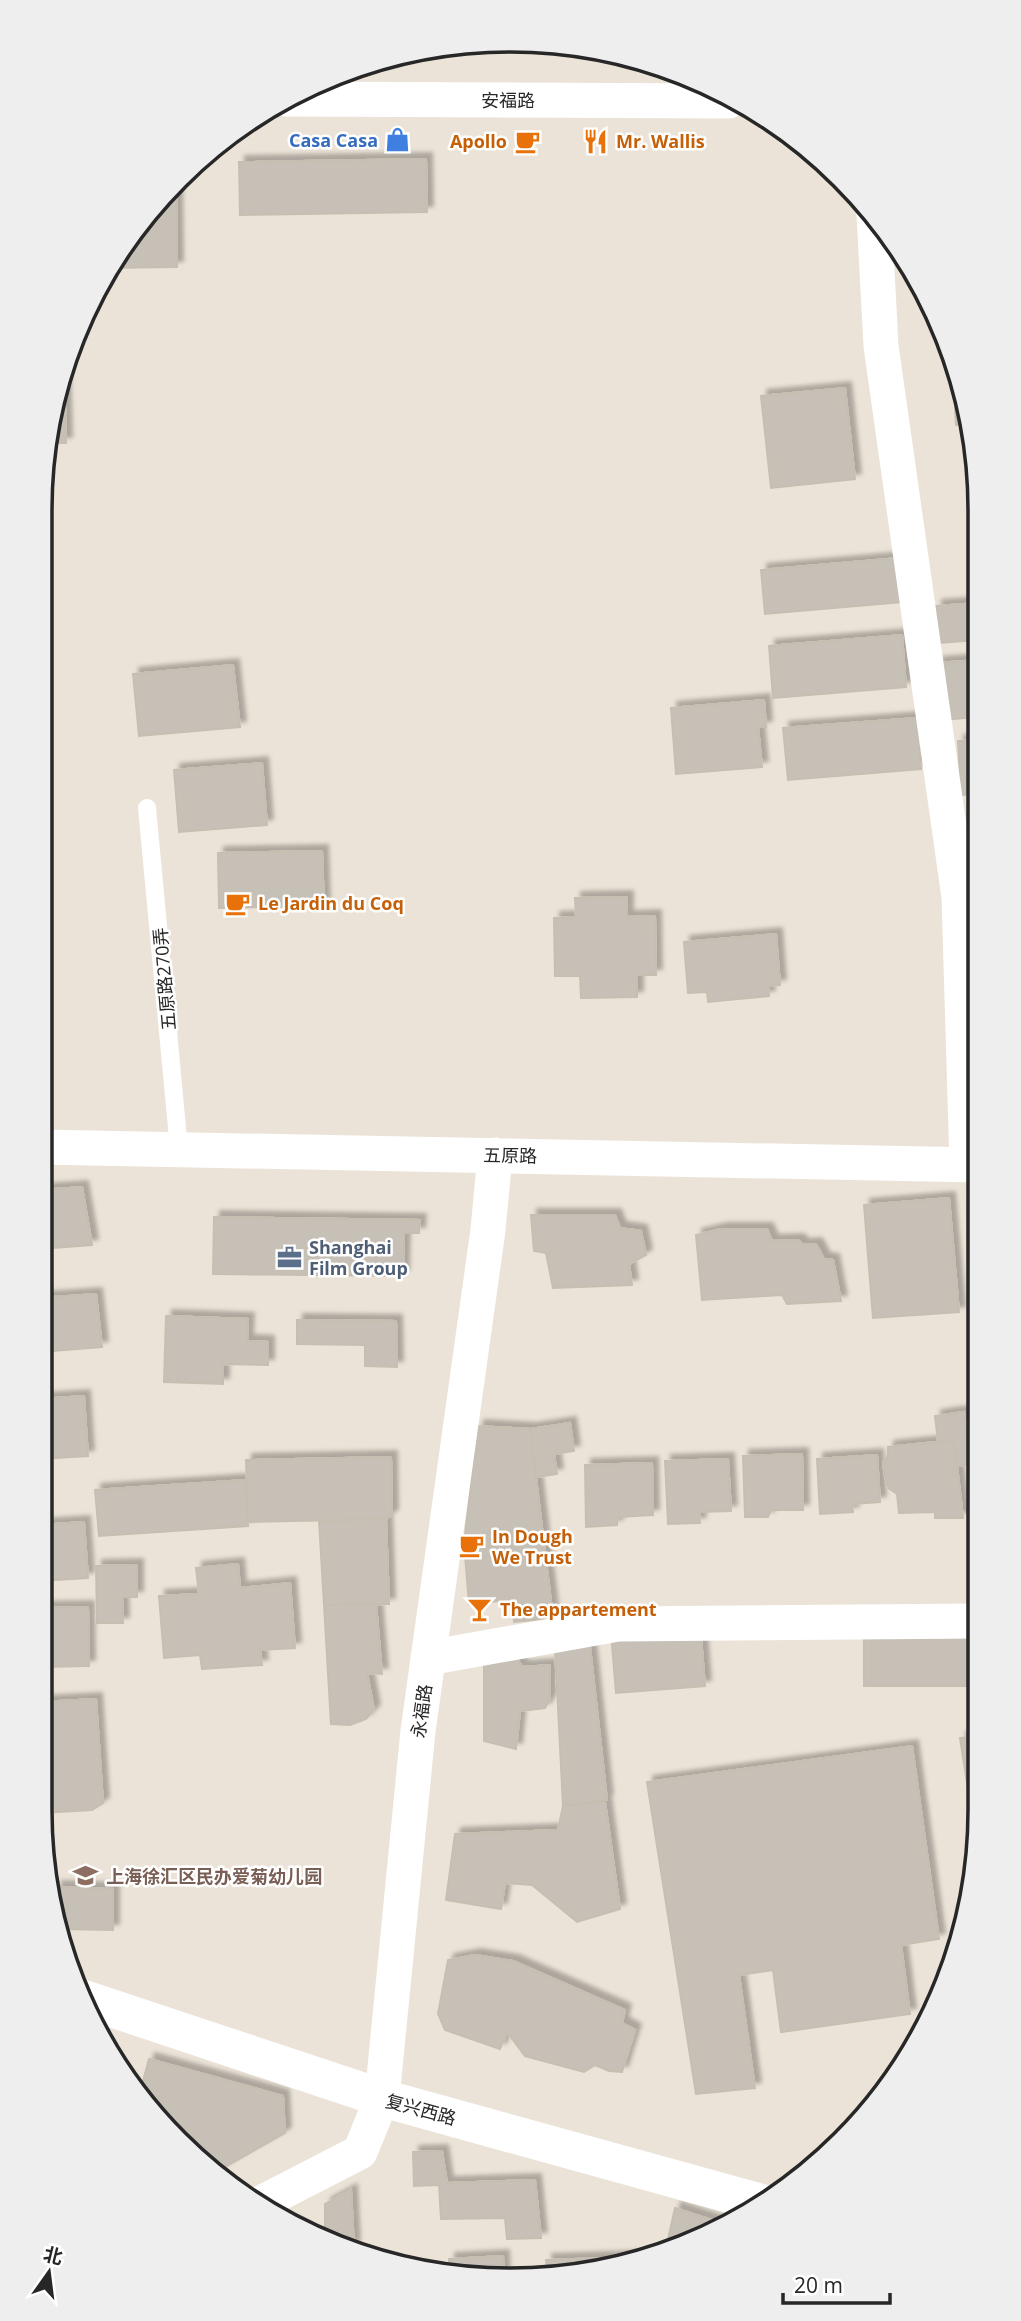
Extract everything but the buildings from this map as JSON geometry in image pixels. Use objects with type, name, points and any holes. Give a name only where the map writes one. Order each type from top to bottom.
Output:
[{"type":"street","name":"安福路","points":[[310,99],[715,101]]},
{"type":"street","points":[[875,233],[881,346],[959,897],[968,1069]]},
{"type":"street","name":"五原路","points":[[52,1147],[968,1165]]},
{"type":"street","name":"永福路","points":[[269,2199],[360,2152],[382,2098],[418,1731],[488,1230],[495,1155]]},
{"type":"street","points":[[428,1658],[618,1624],[968,1621]]},
{"type":"street","name":"复兴西路","points":[[95,2002],[382,2098],[751,2200]]},
{"type":"lane","name":"五原路270弄","points":[[148,808],[179,1149]]},
{"type":"place","name":"Casa Casa","points":[[398,140]]},
{"type":"place","name":"Apollo","points":[[527,141]]},
{"type":"place","name":"Mr. Wallis","points":[[596,141]]},
{"type":"place","name":"Le Jardin du Coq","points":[[238,903]]},
{"type":"place","name":"Shanghai Film Group","points":[[289,1257]]},
{"type":"place","name":"In Dough We Trust","points":[[472,1546]]},
{"type":"place","name":"The appartement","points":[[480,1609]]},
{"type":"place","name":"上海徐汇区民办爱菊幼儿园","points":[[86,1876]]}]
